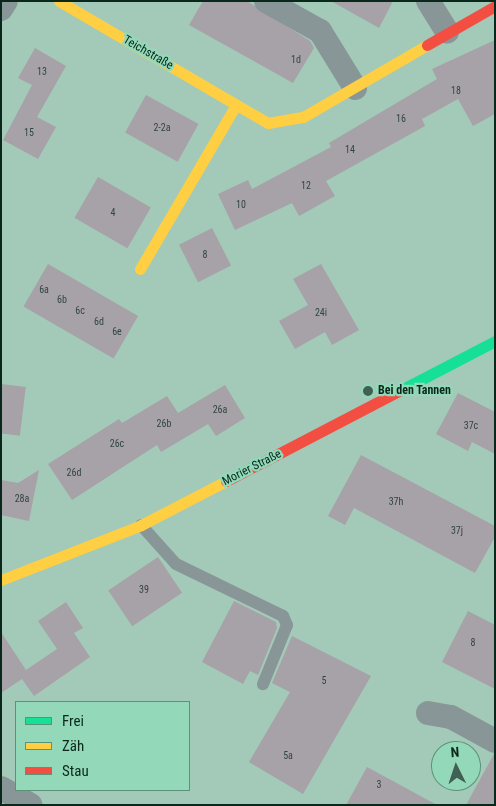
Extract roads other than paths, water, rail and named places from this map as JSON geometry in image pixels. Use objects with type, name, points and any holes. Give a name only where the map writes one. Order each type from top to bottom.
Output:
[{"type":"street","points":[[1,9],[6,1]]},
{"type":"street","name":"Teichstraße","points":[[59,1],[268,124],[303,117],[447,32],[495,6]]},
{"type":"street","points":[[266,1],[320,30],[355,88]]},
{"type":"street","points":[[428,1],[447,32]]},
{"type":"street","points":[[140,269],[236,105]]},
{"type":"street","name":"Morier Straße","points":[[1,580],[140,525],[495,341]]},
{"type":"street","points":[[428,713],[451,717],[495,741]]},
{"type":"street","points":[[1,788],[30,805]]},
{"type":"lane","points":[[140,525],[176,564],[284,616],[286,625],[262,684]]},
{"type":"place","name":"Bei den Tannen","points":[[368,391]]}]
